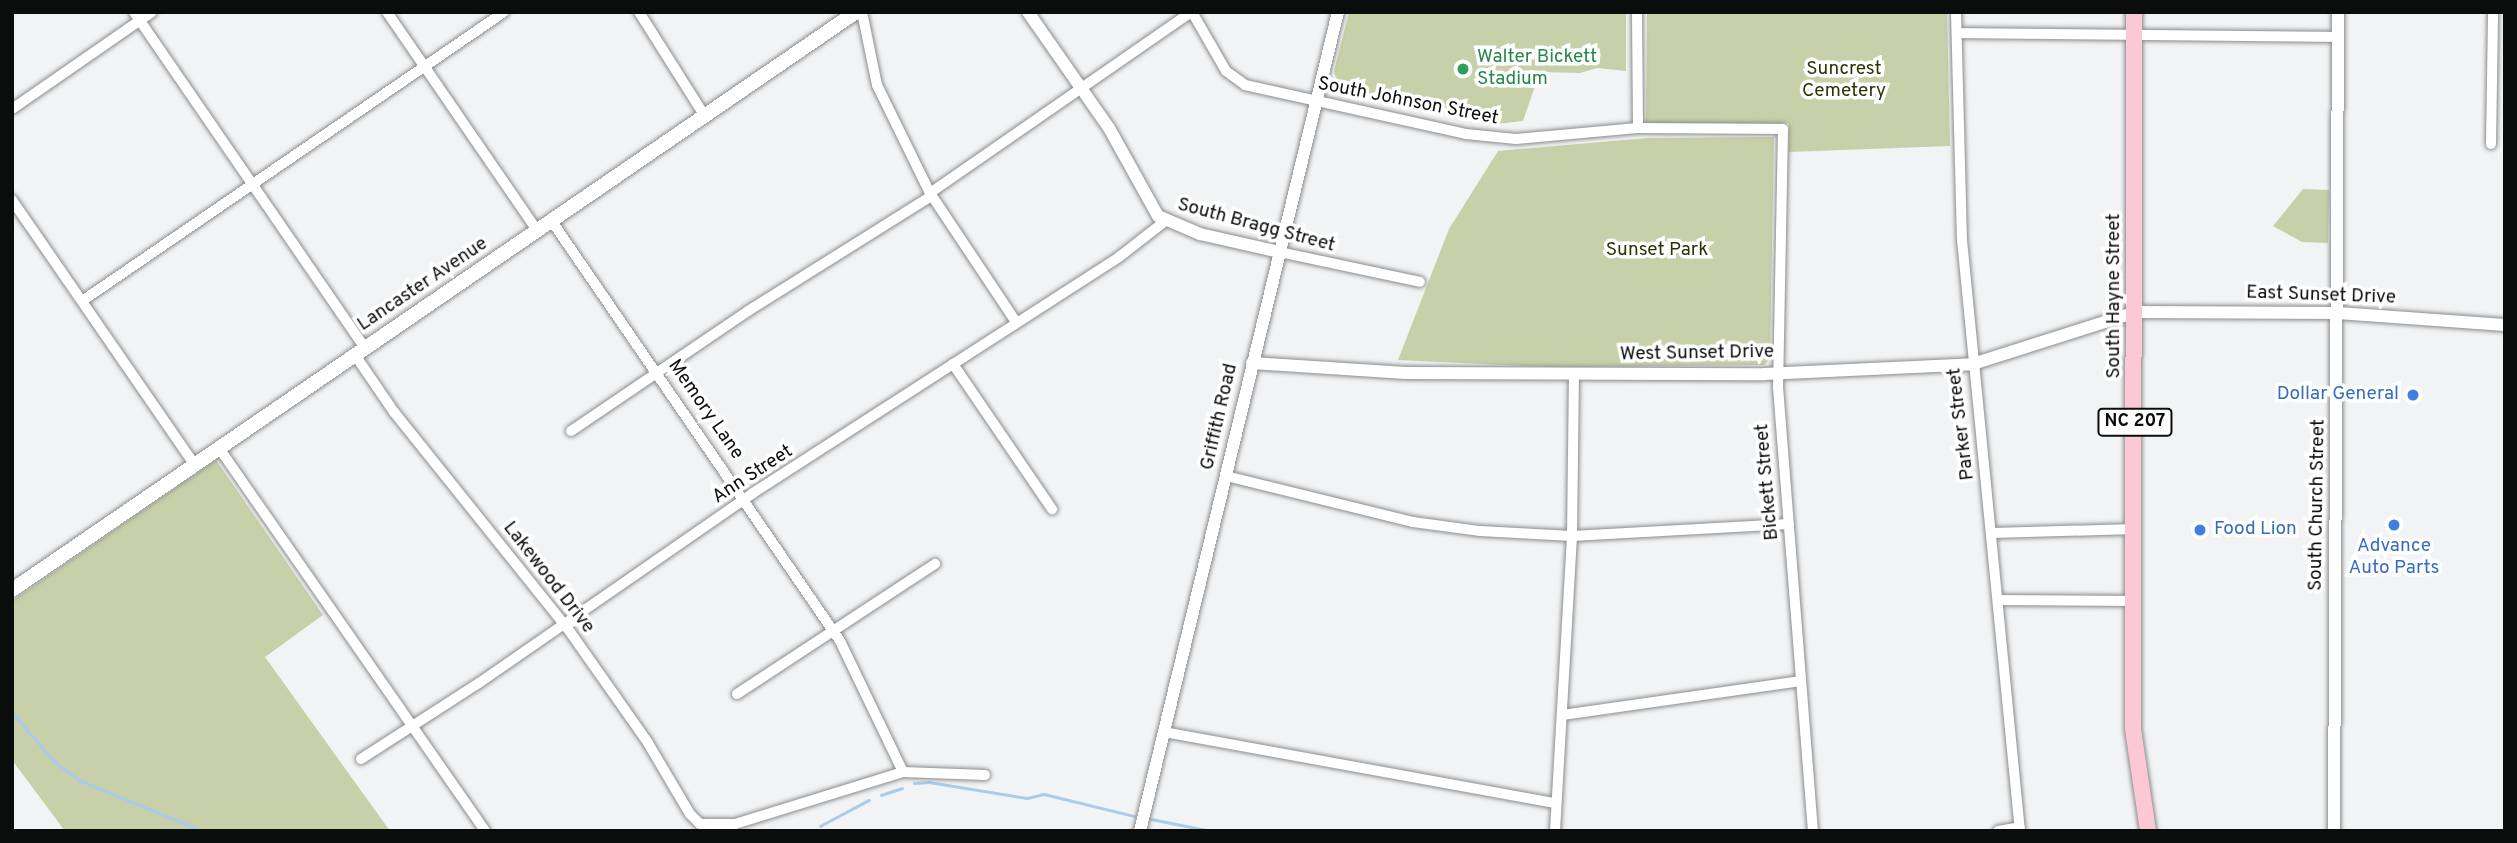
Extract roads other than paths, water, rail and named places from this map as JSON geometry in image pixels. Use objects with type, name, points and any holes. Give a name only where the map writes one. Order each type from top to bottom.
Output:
[{"type":"main road","name":"Lancaster Avenue","points":[[12,590],[704,115],[839,17],[856,12]]},
{"type":"main road","name":"South Hayne Street","points":[[2134,12],[2136,312],[2133,730],[2148,831]]},
{"type":"street","points":[[12,109],[137,16],[152,12]]},
{"type":"street","points":[[387,12],[537,230]]},
{"type":"street","points":[[82,300],[504,12]]},
{"type":"street","points":[[639,12],[704,115]]},
{"type":"street","points":[[862,12],[877,85],[931,195],[1016,322]]},
{"type":"street","name":"South Bragg Street","points":[[1028,12],[1083,90],[1164,222],[1279,252],[1420,282]]},
{"type":"street","points":[[572,431],[748,311],[931,195],[1191,12]]},
{"type":"street","name":"South Johnson Street","points":[[1191,12],[1235,79],[1315,102],[1496,139],[1637,128],[1783,129]]},
{"type":"street","name":"Griffith Road","points":[[1140,831],[1338,12]]},
{"type":"street","points":[[1637,12],[1637,128]]},
{"type":"street","name":"Parker Street","points":[[1956,12],[1962,240],[2000,600],[2020,829]]},
{"type":"street","name":"South Church Street","points":[[2334,831],[2338,12]]},
{"type":"street","points":[[2491,144],[2493,12]]},
{"type":"street","name":"Lakewood Drive","points":[[137,16],[253,184],[360,351],[394,412],[565,625],[648,743],[690,814],[706,826],[726,826],[792,810],[903,772]]},
{"type":"street","points":[[1957,33],[2338,37]]},
{"type":"street","name":"Bickett Street","points":[[1783,129],[1778,372],[1813,831]]},
{"type":"street","points":[[12,200],[194,464]]},
{"type":"street","name":"Memory Lane","points":[[551,220],[746,500],[833,631],[903,772]]},
{"type":"street","name":"Ann Street","points":[[361,759],[565,625],[746,500],[1119,257],[1164,222]]},
{"type":"street","name":"West Sunset Drive","points":[[1252,363],[1406,373],[1574,374],[1778,372],[1973,363],[2136,312]]},
{"type":"street","name":"East Sunset Drive","points":[[2136,312],[2338,313],[2505,325]]},
{"type":"street","points":[[953,365],[1052,509]]},
{"type":"street","points":[[1555,831],[1572,536],[1574,374]]},
{"type":"street","points":[[219,448],[485,831]]},
{"type":"street","points":[[1226,475],[1413,522],[1480,531],[1572,536],[1789,524]]},
{"type":"street","points":[[1992,533],[2134,529]]},
{"type":"street","points":[[737,694],[935,564]]},
{"type":"street","points":[[2000,600],[2134,601]]},
{"type":"street","points":[[1562,715],[1800,681]]},
{"type":"street","points":[[1164,732],[1556,803]]},
{"type":"street","points":[[903,772],[985,775]]},
{"type":"street","points":[[1998,831],[2020,829]]},
{"type":"waterway","points":[[12,712],[54,761],[81,781],[203,831]]},
{"type":"waterway","points":[[914,783],[929,782],[1027,798],[1044,794],[1134,816]]},
{"type":"waterway","points":[[881,795],[902,788]]},
{"type":"waterway","points":[[820,826],[869,800]]},
{"type":"waterway","points":[[1151,819],[1211,831]]},
{"type":"place","name":"Walter Bickett Stadium","points":[[1463,69]]},
{"type":"place","name":"Dollar General","points":[[2413,395]]},
{"type":"place","name":"Advance Auto Parts","points":[[2394,525]]},
{"type":"place","name":"Food Lion","points":[[2200,530]]},
{"type":"park label","name":"Suncrest Cemetery","points":[[1844,81]]},
{"type":"park label","name":"Sunset Park","points":[[1657,251]]}]
